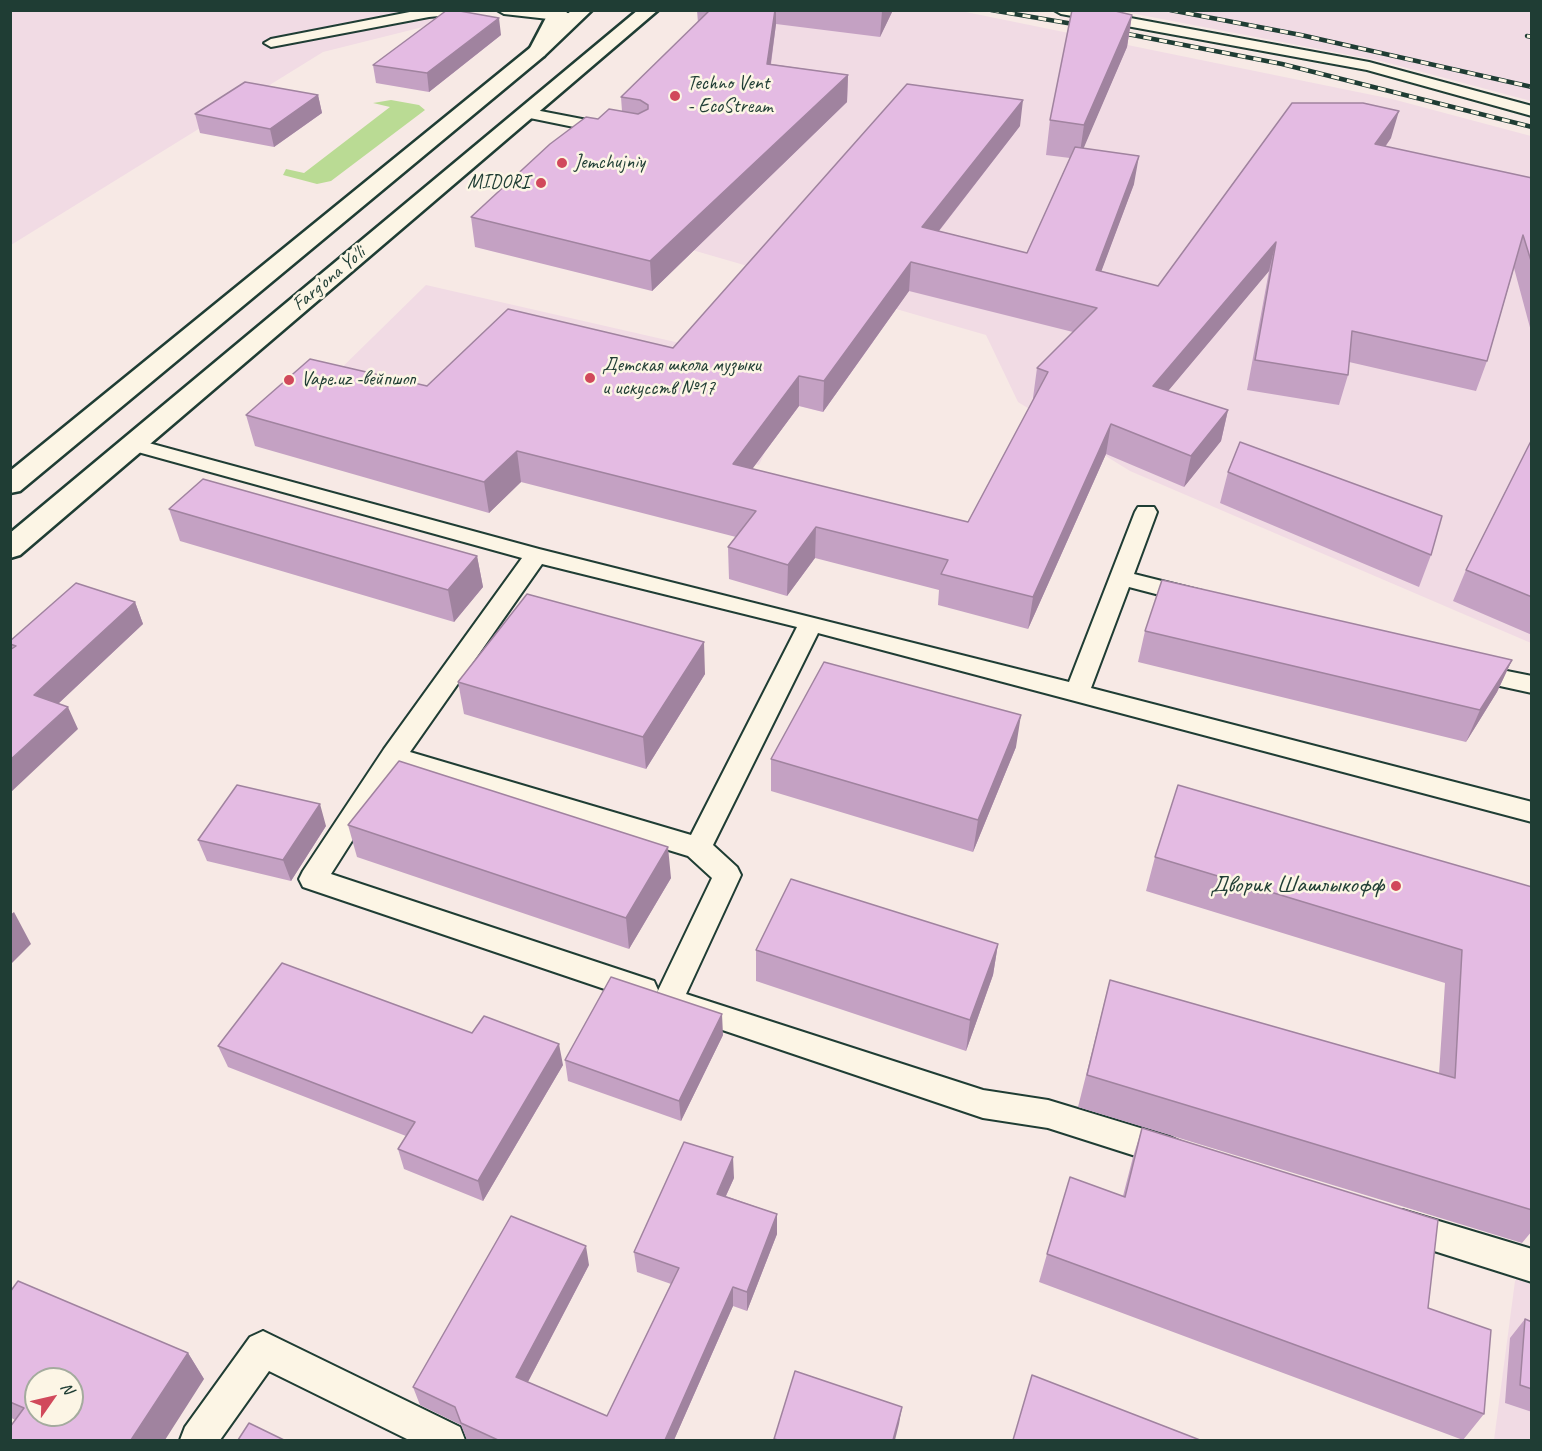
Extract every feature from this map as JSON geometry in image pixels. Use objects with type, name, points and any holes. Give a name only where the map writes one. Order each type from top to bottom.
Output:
[{"type":"main road","name":"Farg'ona Yo'li","points":[[10,549],[649,10]]},
{"type":"main road","name":"Farg'ona Yo'li","points":[[10,485],[537,52],[569,14]]},
{"type":"lane","points":[[271,43],[429,13],[459,10]]},
{"type":"lane","points":[[504,10],[569,14]]},
{"type":"lane","points":[[1061,10],[1369,66],[1532,111]]},
{"type":"lane","points":[[525,113],[628,133]]},
{"type":"lane","points":[[134,445],[536,555],[811,623],[1532,812]]},
{"type":"lane","points":[[1077,693],[1146,512]]},
{"type":"lane","points":[[536,555],[393,756],[313,879],[983,1104],[1048,1113],[1194,1160]]},
{"type":"lane","points":[[1121,578],[1210,600]]},
{"type":"lane","points":[[698,848],[811,623]]},
{"type":"lane","points":[[1478,673],[1532,685]]},
{"type":"lane","points":[[393,756],[698,848],[727,875],[669,999]]},
{"type":"lane","points":[[1374,1217],[1532,1266]]},
{"type":"lane","points":[[198,1440],[262,1349],[447,1440]]},
{"type":"shaded area","points":[[11,11],[450,11],[447,21],[323,52],[11,245]]},
{"type":"shaded area","points":[[712,11],[961,11],[1392,99],[1531,136],[1531,643],[1130,471],[1018,402],[986,335],[630,232]]},
{"type":"shaded area","points":[[1120,11],[1531,11],[1531,101],[1381,61]]},
{"type":"shaded area","name":"Детская школа музыки и искусств №17","points":[[426,285],[789,368],[874,341],[823,412],[799,406],[765,452],[759,465],[588,424],[322,387]]},
{"type":"shaded area","points":[[1531,1263],[1531,1440],[1494,1440],[1515,1281]]},
{"type":"green space","points":[[391,100],[419,105],[425,110],[331,181],[317,184],[283,175],[286,169],[304,173],[390,107],[373,103]]},
{"type":"building","points":[[447,10],[499,18],[427,73],[373,65]]},
{"type":"building","points":[[710,10],[775,10],[767,64],[848,75],[650,261],[471,217],[550,144],[586,117],[598,119],[609,109],[638,114],[648,109],[648,105],[640,100],[621,97]]},
{"type":"building","points":[[1072,10],[1111,10],[1132,15],[1084,125],[1050,120]]},
{"type":"building","points":[[245,82],[318,95],[270,129],[195,114]]},
{"type":"building","points":[[907,84],[1023,100],[922,227],[1027,253],[1075,147],[1139,156],[1096,270],[1158,286],[1292,103],[1363,103],[1399,111],[1375,144],[1532,178],[1532,264],[1523,235],[1487,361],[1352,331],[1348,375],[1255,360],[1276,242],[1153,386],[1228,410],[1191,456],[1111,424],[1033,597],[941,574],[948,560],[816,527],[788,565],[728,547],[756,511],[517,451],[484,482],[246,415],[310,359],[427,386],[508,309],[673,348]],"holes":[[[911,262],[1097,308],[1037,368],[1048,372],[968,522],[733,464],[799,376],[824,381]]]},
{"type":"building","points":[[1532,439],[1532,597],[1466,570]]},
{"type":"building","points":[[1240,442],[1442,516],[1431,555],[1228,472]]},
{"type":"building","points":[[203,479],[477,556],[448,590],[169,509]]},
{"type":"building","points":[[1162,580],[1512,660],[1480,710],[1145,631]]},
{"type":"building","points":[[76,583],[135,602],[34,695],[68,707],[10,760],[10,650],[16,646],[10,644],[10,641]]},
{"type":"building","points":[[527,594],[704,642],[643,737],[458,682]]},
{"type":"building","points":[[824,662],[1021,715],[978,820],[771,759]]},
{"type":"building","points":[[399,761],[668,847],[626,918],[348,825]]},
{"type":"building","points":[[237,785],[320,804],[283,860],[198,840]]},
{"type":"building","points":[[1178,785],[1532,887],[1532,1210],[1087,1075],[1110,980],[1455,1078],[1462,950],[1155,857]]},
{"type":"building","points":[[791,879],[998,944],[970,1020],[756,950]]},
{"type":"building","points":[[282,963],[472,1033],[484,1016],[559,1044],[478,1181],[398,1149],[415,1122],[218,1046]]},
{"type":"building","points":[[611,977],[722,1014],[679,1101],[565,1060]]},
{"type":"building","points":[[1142,1128],[1438,1220],[1428,1308],[1491,1330],[1484,1414],[1047,1254],[1070,1177],[1125,1197]]},
{"type":"building","points":[[684,1142],[733,1157],[717,1194],[777,1214],[747,1292],[733,1287],[665,1440],[498,1440],[461,1423],[455,1407],[413,1387],[511,1216],[586,1246],[516,1377],[607,1416],[679,1268],[634,1252]]},
{"type":"building","points":[[18,1281],[188,1353],[131,1440],[10,1440],[10,1427],[24,1408],[10,1402],[10,1292]]},
{"type":"building","points":[[1525,1319],[1532,1322],[1532,1389],[1520,1385]]},
{"type":"building","points":[[795,1371],[902,1407],[893,1440],[774,1439]]},
{"type":"building","points":[[1032,1375],[1200,1440],[1013,1440]]},
{"type":"building","points":[[249,1423],[284,1440],[238,1440]]},
{"type":"railway","points":[[991,10],[1085,26]]},
{"type":"railway","points":[[1170,10],[1301,35],[1532,87]]},
{"type":"railway","points":[[1112,31],[1282,64],[1532,127]]},
{"type":"railway","points":[[1527,36],[1532,37]]},
{"type":"place","name":"Techno Vent - EcoStream","points":[[675,96]]},
{"type":"place","name":"Jemchujniy","points":[[562,163]]},
{"type":"place","name":"MIDORI","points":[[541,183]]},
{"type":"place","name":"Детская школа музыки и искусств №17","points":[[590,378]]},
{"type":"place","name":"Vape.uz -вейпшоп","points":[[289,380]]},
{"type":"place","name":"Дворик Шашлыкофф","points":[[1396,886]]}]
